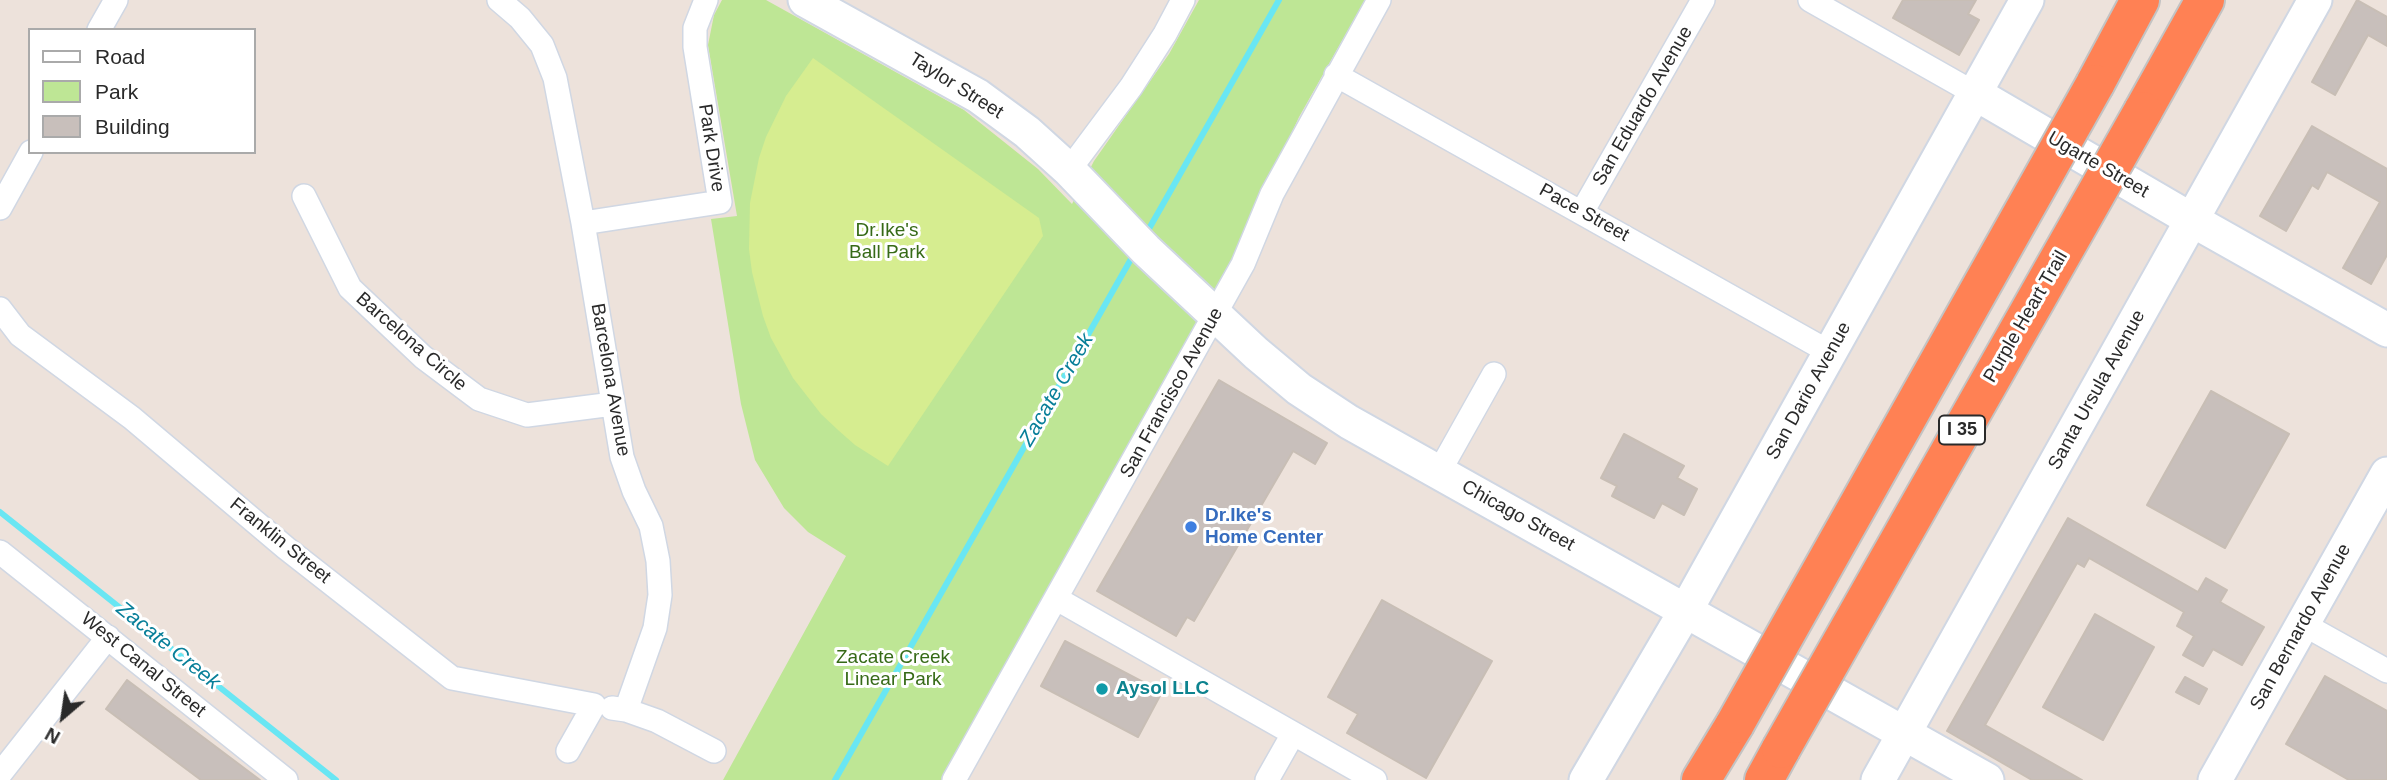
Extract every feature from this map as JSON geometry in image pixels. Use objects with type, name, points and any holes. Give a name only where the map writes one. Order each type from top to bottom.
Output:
[{"type":"highway","name":"I 35","points":[[1701,780],[1735,724],[2140,0]]},
{"type":"highway","name":"Purple Heart Trail","points":[[1772,765],[2196,16],[2220,0]]},
{"type":"main road","name":"Taylor Street","points":[[805,0],[978,96],[1027,132],[1092,194]]},
{"type":"main road","name":"San Dario Avenue","points":[[1586,780],[1686,610],[2027,0]]},
{"type":"main road","name":"Santa Ursula Avenue","points":[[1878,780],[2315,0]]},
{"type":"main road","name":"Ugarte Street","points":[[1976,94],[2387,330]]},
{"type":"main road","name":"Chicago Street","points":[[1092,194],[1146,250],[1299,389],[1349,422],[1987,780]]},
{"type":"main road","name":"San Bernardo Avenue","points":[[2215,780],[2387,474]]},
{"type":"street","points":[[100,28],[116,0]]},
{"type":"street","name":"Barcelona Avenue","points":[[499,0],[520,18],[542,45],[555,78],[583,223],[622,457],[634,491],[651,526],[659,561],[660,595],[655,628],[626,710]]},
{"type":"street","name":"Park Drive","points":[[583,223],[720,202],[695,47],[695,28],[706,0]]},
{"type":"street","points":[[1069,170],[1131,87],[1183,0]]},
{"type":"street","name":"San Francisco Avenue","points":[[954,780],[1057,599],[1205,305],[1243,264],[1272,194],[1379,0]]},
{"type":"street","name":"San Eduardo Avenue","points":[[1583,212],[1703,0]]},
{"type":"street","name":"Ugarte Street","points":[[1810,0],[1976,94]]},
{"type":"street","name":"Pace Street","points":[[1336,75],[1831,353]]},
{"type":"street","points":[[0,208],[30,154]]},
{"type":"street","name":"Barcelona Circle","points":[[304,197],[350,288],[423,357],[479,399],[527,415],[613,404]]},
{"type":"street","name":"Franklin Street","points":[[0,309],[20,335],[132,418],[286,548],[452,678],[626,710],[657,721],[715,751]]},
{"type":"street","points":[[1439,472],[1494,374]]},
{"type":"street","name":"West Canal Street","points":[[0,552],[286,780]]},
{"type":"street","points":[[1057,599],[1375,780]]},
{"type":"street","points":[[2303,624],[2387,671]]},
{"type":"street","points":[[0,774],[108,637]]},
{"type":"street","points":[[568,751],[594,705]]},
{"type":"street","points":[[1267,780],[1293,734]]},
{"type":"green space","points":[[722,0],[766,0],[964,110],[1038,169],[1072,204],[1094,161],[1169,54],[1199,0],[1365,0],[1299,117],[1231,265],[941,780],[723,780],[846,556],[808,532],[784,508],[755,460],[741,404],[711,219],[737,216],[708,45],[714,15]]},
{"type":"green space","name":"Dr.Ike's Ball Park","points":[[813,58],[1039,218],[1043,236],[888,466],[855,445],[838,430],[821,414],[793,378],[771,338],[752,272],[749,249],[750,203],[759,158],[786,96]]},
{"type":"building","points":[[1903,0],[1976,0],[1968,14],[1979,20],[1959,55],[1893,18]]},
{"type":"building","points":[[2357,0],[2387,17],[2387,46],[2368,35],[2335,95],[2312,82]]},
{"type":"building","points":[[2312,126],[2387,169],[2387,255],[2371,284],[2343,268],[2380,202],[2327,172],[2318,189],[2312,185],[2286,231],[2260,216]]},
{"type":"building","name":"Dr.Ike's Home Center","points":[[1219,380],[1327,443],[1315,464],[1293,451],[1194,621],[1187,617],[1176,636],[1097,591]]},
{"type":"building","points":[[2211,391],[2289,434],[2225,548],[2147,505]]},
{"type":"building","points":[[1624,434],[1684,466],[1677,478],[1697,489],[1684,515],[1662,503],[1654,518],[1612,496],[1617,486],[1601,478]]},
{"type":"building","points":[[2068,518],[2198,592],[2206,578],[2227,590],[2220,602],[2264,627],[2242,665],[2213,649],[2203,666],[2183,655],[2194,636],[2177,626],[2184,612],[2089,558],[2084,567],[2077,563],[1985,725],[2082,780],[2032,780],[1947,731]]},
{"type":"building","points":[[1382,600],[1492,661],[1426,778],[1347,733],[1358,714],[1328,697]]},
{"type":"building","points":[[2095,614],[2154,647],[2103,740],[2043,707]]},
{"type":"building","name":"Aysol LLC","points":[[1065,641],[1162,692],[1138,737],[1041,686]]},
{"type":"building","points":[[2325,676],[2387,711],[2387,780],[2349,780],[2286,744]]},
{"type":"building","points":[[2185,677],[2207,689],[2199,704],[2176,692]]},
{"type":"building","points":[[127,680],[260,780],[201,780],[106,709]]},
{"type":"waterway","name":"Zacate Creek","points":[[1146,234],[1279,0]]},
{"type":"waterway","name":"Zacate Creek","points":[[835,780],[1135,252]]},
{"type":"waterway","name":"Zacate Creek","points":[[0,512],[336,780]]},
{"type":"place","name":"Dr.Ike's Home Center","points":[[1191,527]]},
{"type":"place","name":"Aysol LLC","points":[[1102,689]]},
{"type":"park label","name":"Zacate Creek Linear Park","points":[[893,669]]}]
